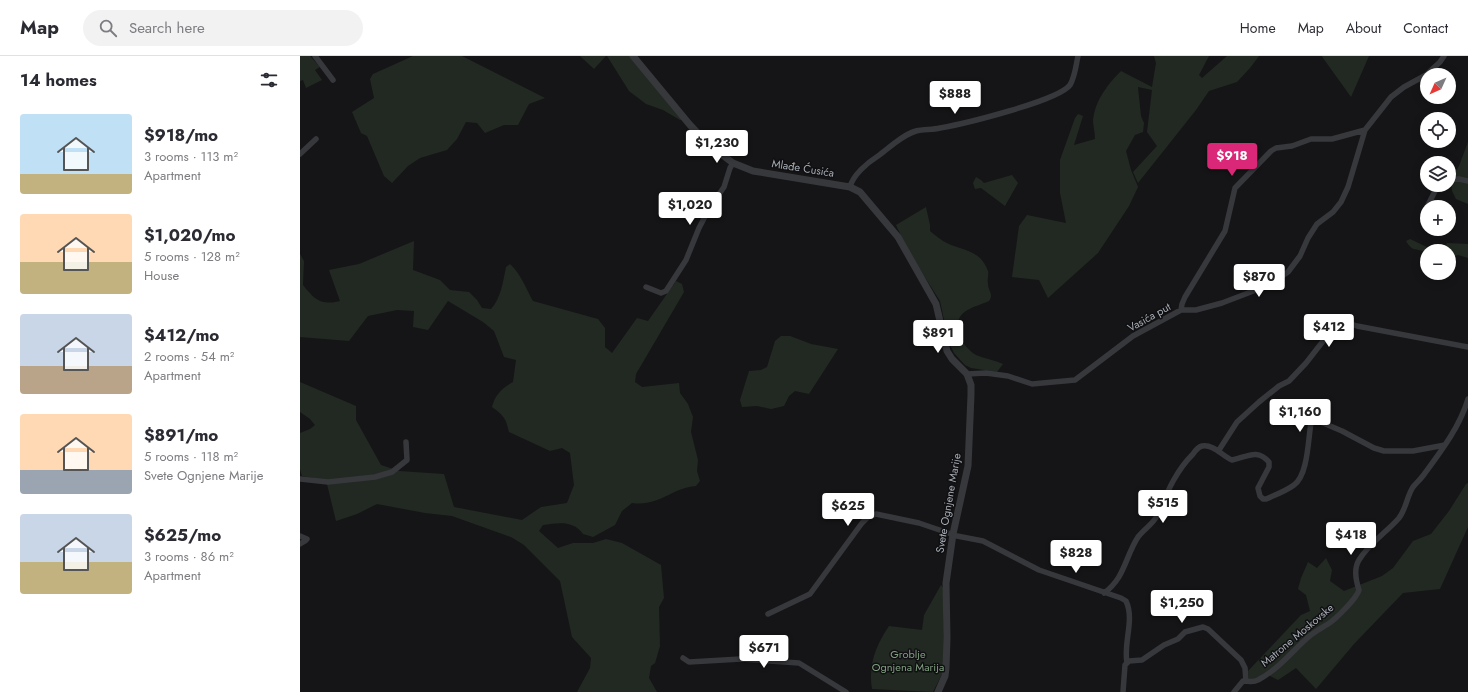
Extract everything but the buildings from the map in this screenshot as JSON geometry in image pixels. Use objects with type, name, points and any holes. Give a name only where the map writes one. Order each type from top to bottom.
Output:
[{"type":"street","points":[[315,56],[333,80]]},
{"type":"street","name":"Mlađe Ćusića","points":[[633,56],[699,135],[733,164],[753,171],[850,187]]},
{"type":"street","points":[[967,374],[952,359],[948,351],[936,304],[898,237],[860,192],[850,187],[851,182],[869,162],[902,138],[915,132],[940,128],[987,116],[1038,102],[1059,94],[1069,86],[1074,76],[1078,56]]},
{"type":"street","name":"Vasića put","points":[[967,374],[986,373],[1008,376],[1032,384],[1075,380],[1133,336],[1181,310],[1196,310],[1222,303],[1269,285],[1288,272],[1300,256],[1308,238],[1317,224],[1333,212],[1341,202],[1348,186],[1365,130],[1391,97],[1404,87],[1426,75],[1440,62],[1444,56]]},
{"type":"street","points":[[1181,310],[1185,297],[1225,231],[1235,188],[1265,157],[1276,148],[1292,146],[1311,139],[1332,139],[1365,130]]},
{"type":"street","points":[[300,154],[316,139]]},
{"type":"street","points":[[646,287],[661,293],[666,291],[686,260],[699,228],[710,207],[724,187],[730,168],[733,164]]},
{"type":"street","points":[[1456,179],[1468,181]]},
{"type":"street","points":[[1219,450],[1237,422],[1279,386],[1289,381],[1340,322],[1468,347]]},
{"type":"street","name":"Svete Ognjene Marije","points":[[938,692],[945,676],[946,668],[946,583],[953,534],[968,466],[971,395],[967,374]]},
{"type":"street","name":"Matrone Moskovske","points":[[1234,692],[1243,681],[1257,681],[1275,670],[1306,639],[1320,628],[1330,623],[1355,598],[1359,590],[1356,581],[1359,560],[1378,537],[1399,518],[1413,488],[1425,474],[1461,421],[1468,399]]},
{"type":"street","points":[[1104,592],[1113,586],[1118,580],[1138,537],[1155,520],[1172,480],[1186,461],[1200,446],[1219,450],[1232,460],[1258,454],[1267,460],[1269,467],[1258,488],[1260,496],[1263,499],[1266,499],[1293,486],[1301,476],[1304,468],[1310,423],[1312,421],[1316,420],[1342,431],[1374,448],[1384,451],[1413,451],[1445,445]]},
{"type":"street","points":[[300,479],[328,482],[376,477],[392,472],[407,460],[406,442]]},
{"type":"street","points":[[768,614],[810,594],[862,523],[872,515],[876,514],[919,523],[957,536],[983,541],[1038,570],[1126,601],[1130,611],[1125,651],[1127,663],[1125,665],[1123,692]]},
{"type":"street","points":[[300,536],[307,539],[300,544]]},
{"type":"street","points":[[1127,663],[1129,661],[1142,660],[1164,645],[1178,639],[1185,632],[1203,626],[1241,660],[1245,668],[1246,681]]},
{"type":"street","points":[[683,658],[689,662],[741,659],[800,663],[846,692]]},
{"type":"green space","points":[[300,56],[310,56],[320,67],[315,70],[322,80],[306,88],[303,80],[300,81]]},
{"type":"green space","points":[[413,56],[462,56],[545,98],[529,104],[518,125],[504,125],[485,133],[477,123],[466,122],[457,139],[447,150],[420,158],[408,166],[392,183],[384,176],[367,136],[361,133],[352,112],[374,98],[370,79],[373,74]]},
{"type":"green space","points":[[580,56],[606,56],[594,69]]},
{"type":"green space","points":[[607,56],[630,56],[682,120],[663,110],[646,104],[629,91]]},
{"type":"green space","points":[[1154,56],[1209,56],[1199,75],[1202,78],[1227,56],[1259,56],[1237,82],[1209,91],[1196,110],[1138,183],[1133,172],[1157,146],[1147,132],[1152,90],[1138,87],[1141,116],[1144,123],[1143,132],[1135,135],[1126,151],[1131,170],[1138,187],[1129,206],[1098,253],[1048,298],[1039,280],[1012,277],[1019,226],[1027,215],[1066,223],[1060,193],[1060,160],[1075,118],[1078,114],[1083,116],[1074,145],[1095,139],[1093,120],[1094,113],[1099,99],[1111,81],[1121,71],[1152,87],[1156,63]]},
{"type":"green space","points":[[1322,56],[1369,56],[1351,97],[1323,58]]},
{"type":"green space","points":[[1468,142],[1468,204],[1456,199],[1452,192],[1456,192],[1456,171]]},
{"type":"green space","points":[[1012,175],[1018,183],[1005,206],[981,188],[975,189],[973,183],[976,177],[984,183]]},
{"type":"green space","points":[[926,207],[930,231],[941,240],[968,251],[980,258],[988,271],[988,286],[991,294],[989,301],[966,311],[958,322],[958,328],[962,341],[976,355],[1003,364],[997,372],[971,368],[965,365],[954,353],[949,343],[940,301],[907,249],[896,225]]},
{"type":"green space","points":[[1410,239],[1420,244],[1420,250],[1411,247],[1406,241]]},
{"type":"green space","points":[[414,241],[413,270],[440,280],[450,290],[469,292],[482,308],[491,309],[494,305],[501,290],[506,267],[510,264],[520,277],[533,301],[598,319],[605,328],[605,347],[612,353],[637,318],[648,321],[676,281],[682,284],[684,292],[636,374],[635,382],[642,387],[679,383],[680,393],[688,404],[693,417],[691,432],[698,460],[697,471],[700,481],[696,486],[687,487],[658,500],[641,504],[632,503],[622,511],[615,525],[593,537],[583,534],[575,526],[570,524],[543,525],[539,531],[558,548],[573,543],[593,543],[606,539],[622,543],[661,565],[664,598],[659,607],[660,646],[655,663],[651,666],[649,678],[657,692],[577,692],[590,668],[591,658],[572,637],[560,581],[524,545],[511,537],[452,516],[425,513],[377,504],[357,514],[336,521],[326,480],[302,476],[300,469],[300,433],[315,425],[310,419],[300,412],[300,382],[356,406],[356,420],[381,465],[399,471],[444,474],[454,507],[522,520],[541,507],[567,503],[574,485],[570,453],[562,448],[550,451],[509,432],[504,417],[492,407],[500,392],[513,382],[516,360],[504,357],[494,331],[483,322],[448,301],[428,330],[413,327],[414,311],[397,310],[368,316],[349,341],[300,337],[300,254],[304,261],[303,285],[315,298],[328,303],[340,301],[329,270],[359,264]]},
{"type":"green space","points":[[1447,243],[1468,244],[1468,258],[1456,256],[1456,244],[1446,244]]},
{"type":"green space","points":[[781,336],[790,336],[811,344],[838,349],[809,394],[795,391],[789,396],[784,406],[771,409],[757,406],[742,407],[740,400],[749,371],[761,370],[767,367],[775,341]]},
{"type":"green space","points":[[1468,483],[1468,527],[1440,589],[1403,593],[1354,644],[1316,689],[1296,668],[1278,680],[1266,674],[1249,681],[1248,671],[1301,615],[1310,611],[1306,595],[1298,589],[1308,562],[1317,568],[1326,558],[1332,570],[1330,581],[1344,591],[1382,576],[1393,568],[1413,541],[1431,534]]},
{"type":"green space","name":"Groblje Ognjena Marija","points":[[941,585],[943,588],[944,662],[942,674],[933,692],[872,689],[871,672],[874,656],[880,640],[889,626],[922,630],[924,615]]}]
